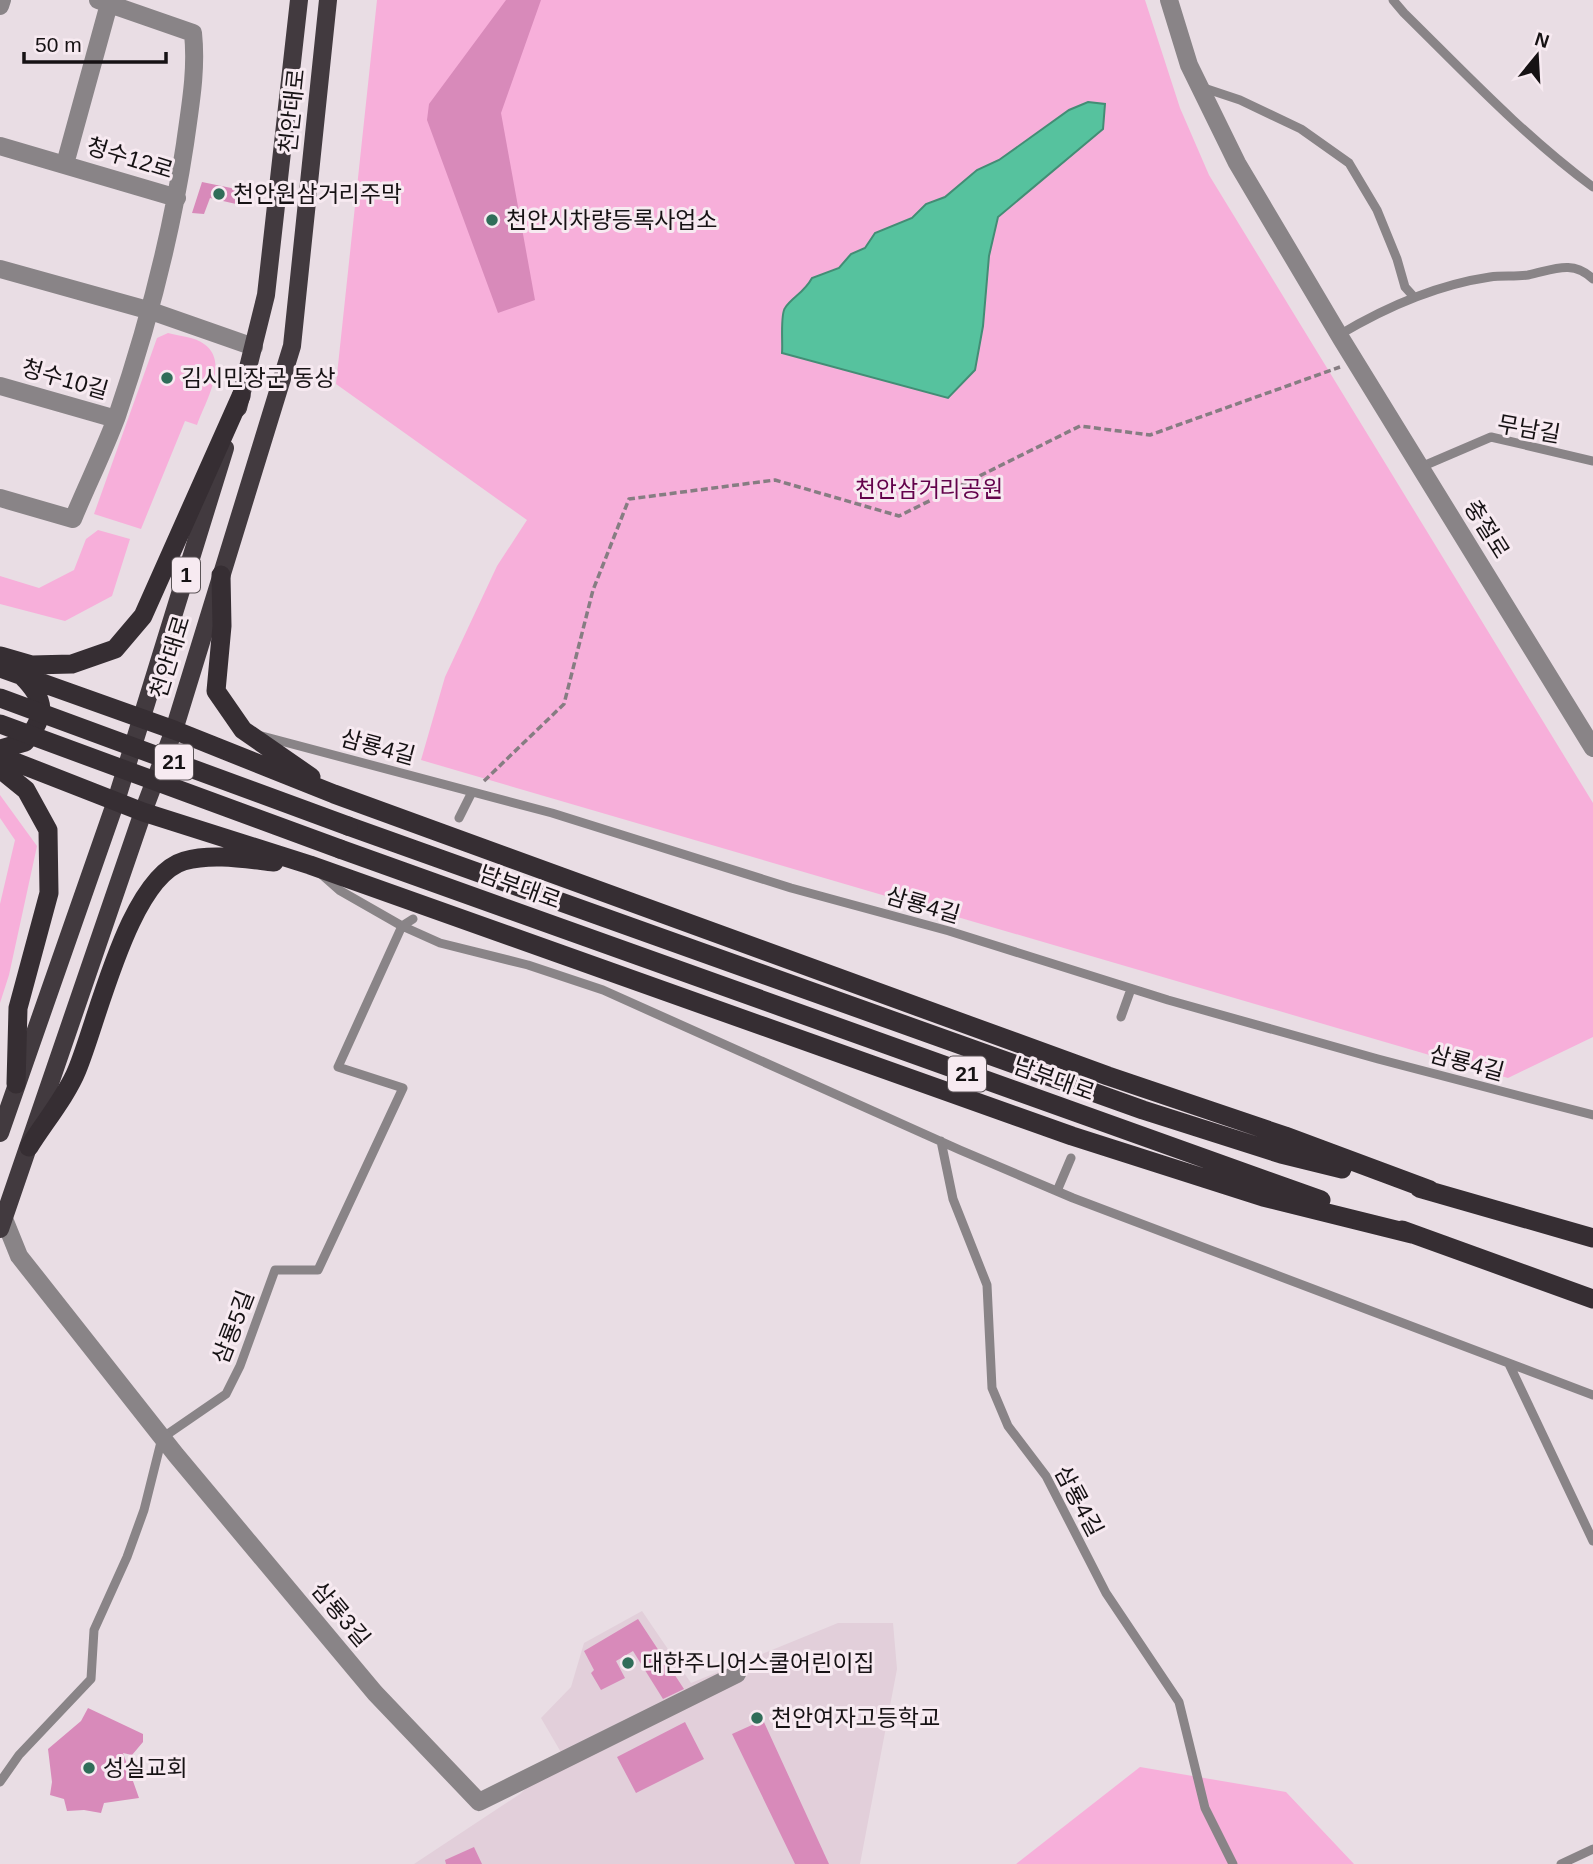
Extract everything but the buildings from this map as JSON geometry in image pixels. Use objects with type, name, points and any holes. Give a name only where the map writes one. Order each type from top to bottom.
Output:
[{"type":"highway","points":[[0,656],[32,665],[72,664],[115,649],[143,616],[241,396]]},
{"type":"highway","points":[[221,575],[222,626],[216,691],[243,730],[334,794]]},
{"type":"highway","points":[[0,668],[174,730],[334,794],[1108,1076],[1285,1136],[1430,1190]]},
{"type":"highway","points":[[0,748],[18,746],[25,742],[39,721],[42,709],[39,699],[22,676]]},
{"type":"highway","name":"남부대로","points":[[0,698],[348,826],[1143,1110],[1281,1154],[1430,1190],[1593,1238]]},
{"type":"highway","name":"남부대로","points":[[0,724],[340,849],[1593,1299]]},
{"type":"highway","points":[[0,756],[143,811],[310,865],[1072,1136],[1263,1197],[1412,1234]]},
{"type":"highway","points":[[0,769],[26,790],[48,830],[49,893],[18,1008],[16,1084]]},
{"type":"highway","points":[[29,1147],[76,1073],[131,920],[157,878],[183,861],[219,857],[310,865]]},
{"type":"main road","name":"천안대로","points":[[0,1133],[116,801],[254,347],[266,295],[299,0]]},
{"type":"main road","name":"천안대로","points":[[1,1222],[143,811],[174,730],[292,346],[328,0]]},
{"type":"street","points":[[0,6],[2,0]]},
{"type":"street","name":"충절로","points":[[1169,0],[1189,65],[1237,163],[1339,335],[1593,748]]},
{"type":"street","name":"청수12로","points":[[103,2],[193,33],[193,86],[177,198],[65,164],[103,2]]},
{"type":"street","points":[[0,146],[65,164]]},
{"type":"street","name":"청수10길","points":[[0,498],[73,519],[116,419],[151,311],[177,198]]},
{"type":"street","points":[[0,269],[151,311],[254,347]]},
{"type":"street","name":"청수10길","points":[[0,386],[116,419]]},
{"type":"street","name":"삼룡3길","points":[[1,1222],[19,1256],[162,1438],[375,1693],[479,1802],[737,1674]]},
{"type":"lane","points":[[1393,0],[1503,110],[1563,165],[1593,187]]},
{"type":"lane","points":[[1200,87],[1240,100],[1301,129],[1349,163],[1377,210],[1405,287],[1414,297]]},
{"type":"lane","points":[[1339,335],[1377,313],[1414,297],[1490,277],[1525,275],[1563,267],[1582,269],[1593,279]]},
{"type":"lane","name":"무남길","points":[[1420,467],[1491,437],[1593,461]]},
{"type":"lane","name":"삼룡4길","points":[[243,730],[552,813],[791,888],[948,931],[1131,989],[1378,1059],[1593,1115]]},
{"type":"lane","points":[[459,818],[472,792]]},
{"type":"lane","points":[[310,865],[339,890],[402,926],[440,943],[528,965],[603,990],[1057,1191],[1593,1395]]},
{"type":"lane","points":[[402,926],[413,919]]},
{"type":"lane","name":"삼룡5길","points":[[162,1438],[226,1394],[240,1366],[275,1270],[318,1269],[341,1221],[403,1088],[338,1067],[402,926]]},
{"type":"lane","points":[[1121,1017],[1131,989]]},
{"type":"lane","name":"삼룡4길","points":[[941,1141],[953,1199],[987,1285],[992,1388],[1008,1426],[1046,1476],[1106,1593],[1179,1702],[1205,1808],[1233,1864]]},
{"type":"lane","points":[[1057,1191],[1070,1158]]},
{"type":"lane","points":[[1509,1364],[1593,1541]]},
{"type":"lane","points":[[0,1782],[19,1755],[92,1679],[94,1630],[127,1558],[144,1510],[162,1438]]},
{"type":"lane","points":[[1561,1864],[1593,1849]]},
{"type":"path","points":[[472,792],[564,704],[593,590],[629,499],[775,480],[899,516],[1080,426],[1150,435],[1355,361]]},
{"type":"shaded area","points":[[1088,102],[1105,104],[1103,129],[998,217],[989,256],[983,326],[975,370],[948,398],[782,353],[783,312],[812,278],[839,268],[851,254],[865,248],[875,233],[912,218],[926,204],[945,197],[977,170],[999,160],[1069,110]]},
{"type":"shaded area","name":"천안여자고등학교","points":[[642,1611],[691,1683],[838,1623],[893,1623],[897,1669],[860,1864],[414,1864],[520,1794],[562,1754],[541,1718],[571,1687],[584,1643]]},
{"type":"green space","name":"천안삼거리공원","points":[[377,0],[1145,0],[1180,108],[1209,175],[1593,803],[1593,1037],[1508,1078],[421,760],[445,677],[497,566],[527,520],[336,384]]},
{"type":"green space","points":[[168,333],[192,338],[204,344],[215,361],[215,371],[210,394],[197,425],[185,421],[141,529],[94,514],[157,338]]},
{"type":"green space","points":[[98,530],[130,539],[112,596],[65,621],[0,604],[0,576],[39,588],[74,570],[86,539]]},
{"type":"green space","points":[[0,795],[37,846],[9,975],[0,1003],[0,904],[15,840],[0,818]]},
{"type":"green space","points":[[1140,1767],[1286,1792],[1354,1864],[1016,1864]]},
{"type":"place","name":"천안원삼거리주막","points":[[219,194]]},
{"type":"place","name":"천안시차량등록사업소","points":[[492,220]]},
{"type":"place","name":"김시민장군 동상","points":[[167,378]]},
{"type":"place","name":"대한주니어스쿨어린이집","points":[[628,1663]]},
{"type":"place","name":"천안여자고등학교","points":[[757,1718]]},
{"type":"place","name":"성실교회","points":[[89,1768]]}]
